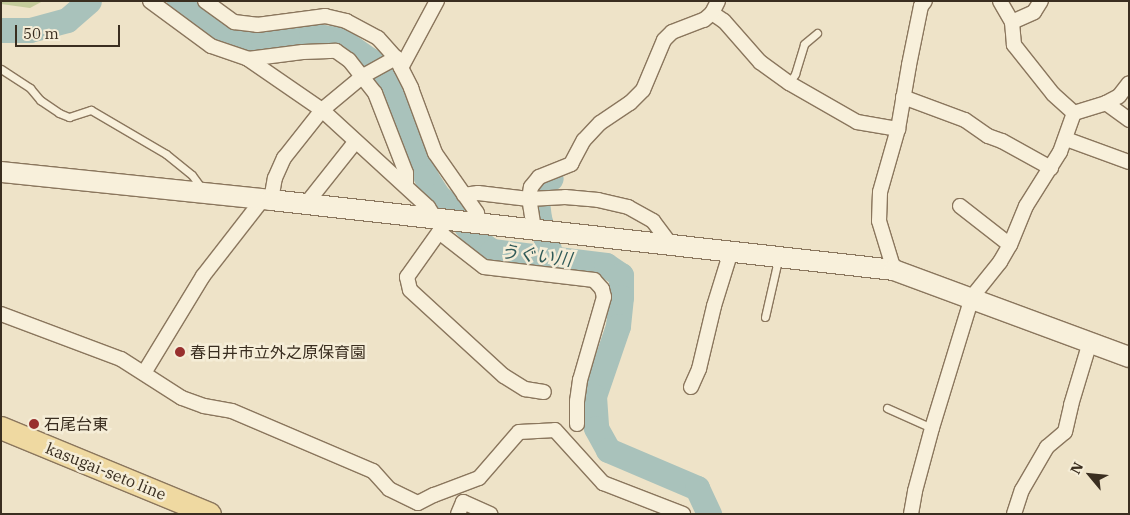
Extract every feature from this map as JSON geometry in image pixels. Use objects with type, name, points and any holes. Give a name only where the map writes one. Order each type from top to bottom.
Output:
[{"type":"main road","name":"kasugai-seto line","points":[[1,428],[210,514]]},
{"type":"street","points":[[150,1],[212,46],[248,59],[322,110],[428,207],[484,267],[594,280],[602,289],[604,297],[580,380],[576,401],[577,424]]},
{"type":"street","points":[[205,1],[234,22],[256,25],[325,16],[346,21],[378,38],[398,63],[435,153],[477,213],[479,223]]},
{"type":"street","points":[[144,373],[204,276],[267,200],[284,158],[322,110],[363,76],[398,63],[437,1]]},
{"type":"street","points":[[894,270],[879,221],[880,192],[898,129],[921,6],[925,1]]},
{"type":"street","points":[[1000,1],[1012,22],[1014,46],[1054,94],[1074,113]]},
{"type":"street","points":[[1012,22],[1034,12],[1041,1]]},
{"type":"street","points":[[534,229],[529,198],[531,187],[538,177],[570,164],[584,140],[600,123],[630,104],[643,90],[664,40],[672,32],[695,25],[715,7],[724,21],[760,62],[789,83],[857,122],[898,129]]},
{"type":"street","points":[[248,59],[303,52],[336,51],[349,60],[375,92],[406,174],[406,186]]},
{"type":"street","points":[[1074,113],[1106,103],[1119,96],[1129,83]]},
{"type":"street","points":[[903,97],[965,120],[988,136],[1002,141],[1051,168]]},
{"type":"street","points":[[1106,103],[1129,120]]},
{"type":"street","points":[[911,514],[915,491],[932,428],[972,297],[1000,262],[1010,245],[1026,206],[1051,168],[1066,139],[1074,113]]},
{"type":"street","points":[[1066,139],[1129,162]]},
{"type":"street","points":[[306,204],[356,141]]},
{"type":"street","points":[[1,172],[306,204],[441,223],[479,223],[894,270],[972,297],[1129,357]]},
{"type":"street","points":[[464,194],[478,193],[529,198],[565,197],[598,200],[628,206],[653,221],[671,245]]},
{"type":"street","points":[[960,206],[1010,245]]},
{"type":"street","points":[[441,223],[407,277],[410,290],[504,376],[525,389],[544,392]]},
{"type":"street","points":[[691,387],[699,369],[714,306],[731,251]]},
{"type":"street","points":[[1,314],[121,359],[182,398],[204,406],[232,411],[373,471],[389,489],[418,503],[480,478],[520,432],[555,430],[603,483],[682,514]]},
{"type":"street","points":[[1014,514],[1022,490],[1047,447],[1065,432],[1070,405],[1090,342]]},
{"type":"street","points":[[458,514],[463,502],[490,514]]},
{"type":"lane","points":[[789,83],[795,74],[804,44],[817,33]]},
{"type":"lane","points":[[1,69],[30,88],[40,100],[59,113],[69,117],[91,110],[166,154],[192,175],[205,194]]},
{"type":"lane","points":[[765,317],[778,257]]},
{"type":"lane","points":[[887,408],[932,428]]},
{"type":"green space","points":[[1,1],[43,1],[30,8],[1,4]]},
{"type":"waterway","name":"うぐい川","points":[[1,30],[30,30],[67,20],[89,1]]},
{"type":"waterway","name":"うぐい川","points":[[179,1],[226,36],[263,42],[311,35],[341,40],[370,60],[384,74],[426,177],[438,196],[450,206],[479,242],[492,251],[606,265],[621,275],[618,326],[594,396],[596,428],[608,450],[697,488],[709,514]]},
{"type":"waterway","points":[[549,249],[539,218],[536,195],[539,186],[551,178]]},
{"type":"place","name":"春日井市立外之原保育園","points":[[180,352]]},
{"type":"place","name":"石尾台東","points":[[34,424]]}]
